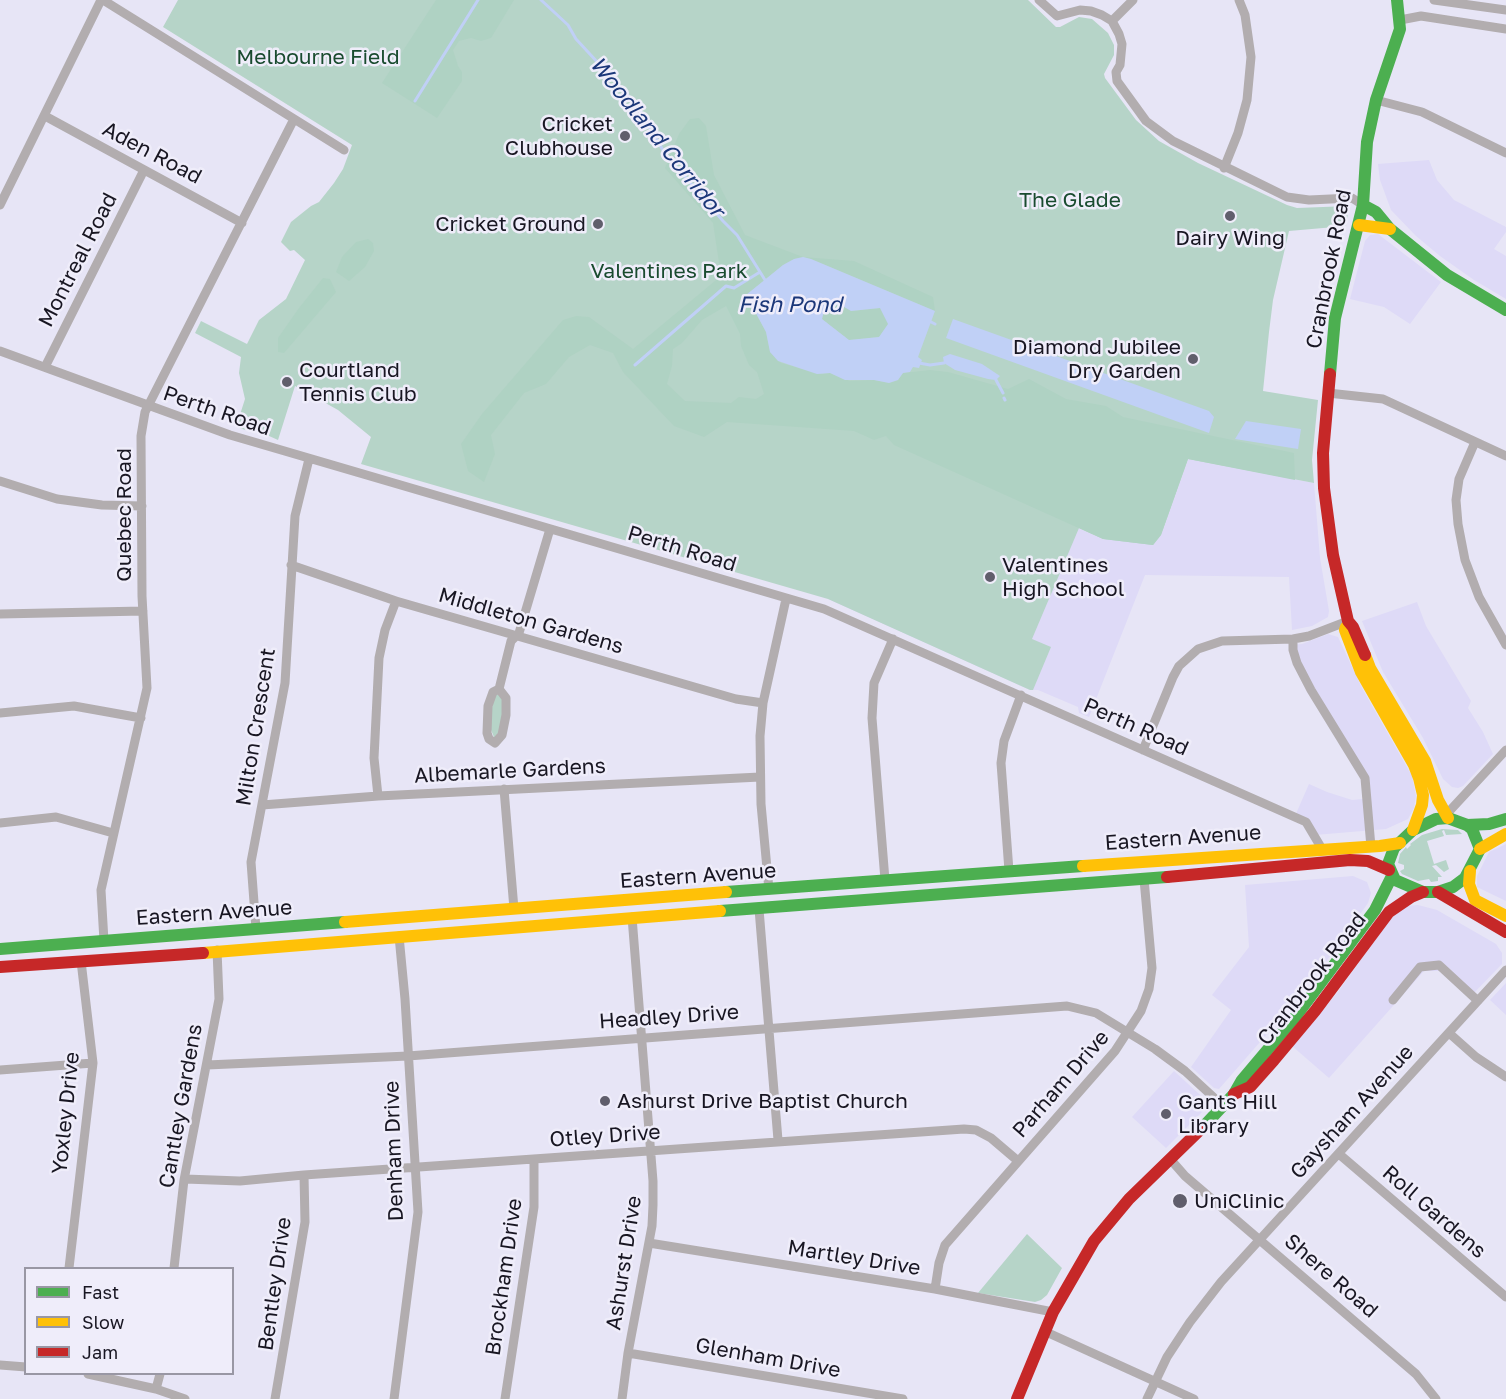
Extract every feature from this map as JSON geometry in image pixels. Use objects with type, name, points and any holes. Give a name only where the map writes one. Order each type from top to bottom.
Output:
[{"type":"main road","name":"Cranbrook Road","points":[[1396,0],[1400,20],[1397,42],[1376,100],[1366,142],[1363,205],[1335,318],[1323,453],[1324,488],[1335,563],[1348,621],[1353,627],[1370,668],[1425,761],[1435,794],[1446,817]]},
{"type":"main road","points":[[1363,205],[1376,212],[1390,229],[1447,275],[1506,310]]},
{"type":"main road","points":[[1359,225],[1390,229]]},
{"type":"main road","name":"Cranbrook Road","points":[[1348,621],[1345,630],[1361,672],[1419,778],[1423,795],[1422,805],[1413,830]]},
{"type":"main road","points":[[1470,871],[1453,887],[1438,892],[1423,892],[1400,883],[1390,873],[1391,853],[1413,830],[1446,817],[1467,825],[1490,824],[1506,819]]},
{"type":"main road","points":[[1467,825],[1476,835],[1480,849]]},
{"type":"main road","points":[[1506,834],[1480,849],[1470,871],[1469,884],[1475,900],[1506,916]]},
{"type":"main road","name":"Eastern Avenue","points":[[0,949],[885,880],[1400,843]]},
{"type":"main road","name":"Eastern Avenue","points":[[0,967],[325,944],[632,917],[1144,879],[1359,860],[1378,864],[1390,873]]},
{"type":"main road","name":"Cranbrook Road","points":[[1017,1399],[1053,1312],[1094,1241],[1129,1199],[1171,1160],[1234,1094],[1242,1080],[1296,1016],[1375,910],[1390,873]]},
{"type":"main road","name":"Cranbrook Road","points":[[1234,1094],[1250,1087],[1274,1060],[1315,1011],[1389,912],[1423,892]]},
{"type":"main road","points":[[1438,892],[1506,932]]},
{"type":"street","points":[[0,205],[102,0],[344,150]]},
{"type":"street","points":[[1039,0],[1057,16],[1080,10],[1091,11],[1112,21],[1122,44],[1122,54],[1116,76],[1119,86],[1146,121],[1173,141],[1287,197],[1309,200],[1352,198],[1363,205]]},
{"type":"street","points":[[1112,21],[1133,0]]},
{"type":"street","points":[[1224,168],[1238,133],[1247,100],[1251,57],[1245,15],[1239,0]]},
{"type":"street","points":[[1434,0],[1466,2],[1506,10]]},
{"type":"street","points":[[1461,22],[1466,2]]},
{"type":"street","points":[[1400,20],[1421,16],[1506,28]]},
{"type":"street","points":[[1376,100],[1422,112],[1506,153]]},
{"type":"street","name":"Aden Road","points":[[45,116],[242,222]]},
{"type":"street","name":"Quebec Road","points":[[104,941],[101,890],[147,688],[143,611],[141,436],[145,412],[294,119]]},
{"type":"street","name":"Montreal Road","points":[[45,367],[144,170]]},
{"type":"street","name":"Perth Road","points":[[0,351],[230,435],[824,609],[1306,822],[1322,849]]},
{"type":"street","points":[[1328,393],[1383,399],[1506,456]]},
{"type":"street","points":[[1474,442],[1459,479],[1456,500],[1458,524],[1465,560],[1479,597],[1506,645]]},
{"type":"street","name":"Milton Crescent","points":[[256,929],[251,862],[285,683],[295,516],[309,459]]},
{"type":"street","points":[[0,481],[57,498],[102,505],[142,506]]},
{"type":"street","points":[[499,689],[506,698],[506,715],[502,735],[495,743],[491,742],[487,733],[487,714],[491,696],[495,690],[499,689],[511,641],[519,633],[550,529]]},
{"type":"street","name":"Middleton Gardens","points":[[291,565],[396,602],[736,699],[764,703]]},
{"type":"street","points":[[769,890],[760,777],[760,736],[764,703],[786,599]]},
{"type":"street","points":[[378,796],[374,758],[379,658],[385,630],[396,602]]},
{"type":"street","points":[[0,614],[143,611]]},
{"type":"street","points":[[1143,750],[1173,677],[1179,666],[1198,649],[1222,641],[1293,639],[1309,636],[1348,621]]},
{"type":"street","points":[[885,880],[872,718],[874,684],[893,639]]},
{"type":"street","points":[[1293,639],[1293,650],[1311,690],[1365,778],[1371,846]]},
{"type":"street","points":[[1009,871],[1001,763],[1004,741],[1021,695]]},
{"type":"street","points":[[0,713],[74,706],[141,718]]},
{"type":"street","points":[[1446,817],[1506,750]]},
{"type":"street","name":"Albemarle Gardens","points":[[262,805],[378,796],[760,777]]},
{"type":"street","points":[[504,789],[514,909]]},
{"type":"street","points":[[0,823],[56,818],[113,833]]},
{"type":"street","name":"Parham Drive","points":[[935,1289],[939,1263],[945,1245],[1115,1052],[1142,1011],[1152,968],[1144,879]]},
{"type":"street","points":[[759,909],[778,1140]]},
{"type":"street","name":"Ashurst Drive","points":[[622,1399],[628,1353],[652,1226],[653,1181],[632,917]]},
{"type":"street","name":"Denham Drive","points":[[394,1399],[418,1212],[399,936]]},
{"type":"street","name":"Cantley Gardens","points":[[174,1267],[185,1179],[219,999],[217,950]]},
{"type":"street","name":"Yoxley Drive","points":[[69,1267],[93,1064],[81,961]]},
{"type":"street","points":[[1393,1000],[1420,967],[1439,965],[1478,1001]]},
{"type":"street","name":"Gaysham Avenue","points":[[1147,1399],[1167,1357],[1221,1282],[1506,970]]},
{"type":"street","name":"Headley Drive","points":[[207,1065],[408,1056],[1067,1006],[1096,1013],[1127,1031],[1175,1063],[1223,1106]]},
{"type":"street","points":[[1449,1033],[1476,1057],[1506,1077]]},
{"type":"street","points":[[0,1070],[93,1064]]},
{"type":"street","name":"Otley Drive","points":[[185,1179],[240,1182],[304,1175],[778,1140],[953,1130],[976,1130],[991,1138],[1018,1161]]},
{"type":"street","name":"Roll Gardens","points":[[1339,1154],[1506,1297]]},
{"type":"street","name":"Brockham Drive","points":[[505,1399],[534,1207],[534,1159]]},
{"type":"street","name":"Shere Road","points":[[1171,1160],[1185,1176],[1416,1374],[1436,1399]]},
{"type":"street","name":"Bentley Drive","points":[[275,1399],[305,1222],[304,1175]]},
{"type":"street","name":"Martley Drive","points":[[649,1243],[935,1289],[1053,1312]]},
{"type":"street","points":[[1044,1331],[1194,1399]]},
{"type":"street","name":"Glenham Drive","points":[[628,1353],[903,1399]]},
{"type":"street","points":[[0,1365],[24,1367]]},
{"type":"street","points":[[93,1375],[156,1389],[185,1399]]},
{"type":"street","points":[[156,1389],[160,1375]]},
{"type":"shaded area","points":[[1429,160],[1437,180],[1454,200],[1506,227],[1506,232],[1494,249],[1506,256],[1506,299],[1440,256],[1416,236],[1391,210],[1380,180],[1378,164]]},
{"type":"shaded area","points":[[1378,234],[1441,282],[1410,324],[1384,307],[1350,299],[1365,241],[1370,235]]},
{"type":"shaded area","name":"Valentines High School","points":[[894,445],[1103,539],[1153,544],[1161,535],[1188,459],[1314,483],[1320,558],[1328,617],[1312,626],[1292,630],[1289,577],[1145,575],[1089,717],[1079,713],[1078,707],[1038,690],[1030,690],[828,599]]},
{"type":"shaded area","points":[[1417,602],[1426,626],[1471,701],[1468,708],[1493,754],[1463,786],[1458,788],[1452,787],[1443,779],[1423,738],[1383,672],[1362,621]]},
{"type":"shaded area","points":[[1328,634],[1338,637],[1362,688],[1412,776],[1416,796],[1414,808],[1408,819],[1386,829],[1315,835],[1295,816],[1309,784],[1352,800],[1363,799],[1362,781],[1289,645],[1302,644]]},
{"type":"shaded area","points":[[1506,844],[1506,901],[1477,887],[1477,876],[1489,852]]},
{"type":"shaded area","points":[[1353,876],[1367,882],[1371,893],[1368,903],[1332,954],[1267,1034],[1219,1089],[1214,1088],[1191,1067],[1231,1010],[1212,995],[1249,947],[1245,885]]},
{"type":"shaded area","points":[[1418,905],[1437,910],[1496,944],[1502,953],[1502,964],[1471,996],[1443,971],[1424,971],[1329,1078],[1292,1046],[1337,993],[1396,911],[1406,906]]},
{"type":"shaded area","points":[[1506,983],[1506,1015],[1490,1000]]},
{"type":"shaded area","points":[[1174,1071],[1210,1104],[1166,1148],[1132,1117]]},
{"type":"green space","name":"Valentines Park","points":[[178,0],[1028,0],[1056,27],[1079,17],[1092,19],[1108,33],[1114,45],[1114,55],[1104,74],[1105,78],[1136,120],[1159,141],[1198,163],[1287,205],[1297,208],[1349,206],[1346,226],[1289,231],[1273,300],[1263,391],[1318,400],[1312,460],[1314,483],[1188,459],[1161,535],[1153,545],[1103,539],[1079,528],[1032,639],[1051,647],[1033,690],[1030,690],[828,599],[361,464],[371,437],[338,410],[295,386],[278,440],[258,431],[255,433],[236,427],[245,399],[239,373],[241,357],[195,333],[201,321],[247,344],[259,320],[286,299],[305,260],[281,242],[291,222],[319,202],[334,183],[343,169],[352,145],[163,27]]},
{"type":"green space","points":[[436,0],[514,0],[491,38],[481,41],[471,38],[459,41],[453,50],[462,72],[462,81],[437,118],[382,83]]},
{"type":"green space","points":[[699,118],[706,126],[714,175],[745,235],[803,257],[783,265],[746,295],[766,332],[770,352],[781,363],[821,374],[830,373],[850,381],[874,380],[889,383],[898,380],[903,373],[930,370],[948,372],[1008,389],[1029,379],[1066,399],[1106,406],[1123,417],[1294,453],[1295,480],[1188,459],[1161,535],[1153,545],[1103,539],[894,445],[886,436],[874,440],[854,431],[727,422],[704,437],[674,426],[623,372],[613,353],[590,345],[569,357],[546,384],[524,393],[491,435],[495,454],[484,482],[468,471],[461,444],[482,414],[563,320],[576,316],[589,317],[633,349],[721,276],[713,223],[665,168],[679,134],[690,119]],"holes":[[[726,306],[740,334],[741,346],[749,365],[757,372],[764,394],[756,399],[739,397],[731,403],[685,401],[667,384],[672,366],[673,349],[682,343],[702,320]]]},
{"type":"green space","points":[[368,239],[373,243],[374,251],[365,267],[349,281],[336,272],[342,257],[356,242]]},
{"type":"green space","points":[[803,257],[854,261],[933,297],[935,311]]},
{"type":"green space","points":[[323,278],[330,279],[336,292],[284,353],[278,352],[278,338]]},
{"type":"green space","points":[[840,304],[852,311],[880,308],[889,324],[879,337],[849,340],[822,319],[824,311]]},
{"type":"green space","points":[[498,694],[503,700],[502,725],[494,737],[489,725],[494,696]]},
{"type":"green space","points":[[1442,829],[1458,830],[1462,834],[1446,835],[1444,830],[1442,831],[1444,836],[1427,841],[1434,864],[1446,860],[1449,869],[1444,872],[1436,865],[1432,866],[1442,877],[1438,877],[1438,881],[1431,882],[1429,879],[1418,881],[1402,874],[1400,871],[1404,869],[1404,865],[1398,863],[1400,854],[1406,847],[1407,849],[1422,835]]},
{"type":"green space","points":[[1027,1234],[1062,1268],[1047,1295],[1035,1302],[978,1293]]},
{"type":"water","name":"Fish Pond","points":[[803,257],[811,259],[935,311],[918,357],[922,360],[919,368],[913,367],[910,372],[903,373],[898,380],[889,383],[874,380],[845,380],[830,373],[817,374],[778,361],[770,352],[766,332],[746,295],[794,259]],"holes":[[[839,304],[851,311],[880,308],[888,324],[879,337],[849,340],[822,319],[824,311]]]},
{"type":"water","points":[[953,319],[1209,411],[1214,417],[1209,433],[946,338]]},
{"type":"water","points":[[950,354],[982,364],[1000,376],[996,380],[988,379],[955,370],[944,363],[943,357]]},
{"type":"water","points":[[1246,421],[1301,429],[1298,449],[1235,439]]},
{"type":"waterway","points":[[415,101],[478,0]]},
{"type":"waterway","name":"Woodland Corridor","points":[[541,0],[568,25],[576,39],[636,104],[664,152],[737,235],[765,280]]},
{"type":"waterway","points":[[635,365],[726,286],[734,288],[760,272]]},
{"type":"waterway","points":[[931,322],[935,324]]},
{"type":"waterway","points":[[919,363],[930,365],[944,363]]},
{"type":"waterway","points":[[996,380],[1003,393]]},
{"type":"traffic: fast","points":[[1330,374],[1335,318],[1363,205],[1367,142],[1376,100],[1400,29],[1397,0]]},
{"type":"traffic: fast","points":[[1363,205],[1376,212],[1390,229],[1447,275],[1506,310]]},
{"type":"traffic: fast","points":[[1448,818],[1472,829],[1480,849],[1465,878],[1453,887],[1438,892],[1423,892],[1395,880],[1388,864],[1394,848],[1413,830],[1436,819],[1448,818]]},
{"type":"traffic: fast","points":[[1467,825],[1489,824],[1506,819]]},
{"type":"traffic: fast","points":[[726,892],[1083,866]]},
{"type":"traffic: fast","points":[[1203,1127],[1234,1094],[1242,1080],[1296,1016],[1375,910],[1392,876]]},
{"type":"traffic: fast","points":[[720,911],[1167,877]]},
{"type":"traffic: fast","points":[[0,949],[345,922]]},
{"type":"traffic: slow","points":[[1359,225],[1390,229]]},
{"type":"traffic: slow","points":[[1346,627],[1345,630],[1361,672],[1414,765],[1419,778],[1423,795],[1422,805],[1413,830]]},
{"type":"traffic: slow","points":[[1365,655],[1370,668],[1425,761],[1438,800],[1448,818]]},
{"type":"traffic: slow","points":[[1480,849],[1506,834]]},
{"type":"traffic: slow","points":[[1083,866],[1400,843]]},
{"type":"traffic: slow","points":[[1470,871],[1469,884],[1475,900],[1506,916]]},
{"type":"traffic: slow","points":[[345,922],[726,892]]},
{"type":"traffic: slow","points":[[203,953],[720,911]]},
{"type":"traffic: jam","points":[[1330,374],[1323,453],[1324,488],[1333,555],[1348,621],[1365,655]]},
{"type":"traffic: jam","points":[[1167,877],[1350,860],[1368,861],[1389,870]]},
{"type":"traffic: jam","points":[[1234,1094],[1250,1087],[1274,1060],[1315,1011],[1389,912],[1423,892]]},
{"type":"traffic: jam","points":[[1438,892],[1506,932]]},
{"type":"traffic: jam","points":[[0,967],[203,953]]},
{"type":"traffic: jam","points":[[1017,1399],[1053,1312],[1094,1241],[1129,1199],[1203,1127]]},
{"type":"place","name":"Cricket Clubhouse","points":[[625,136]]},
{"type":"place","name":"Dairy Wing","points":[[1230,216]]},
{"type":"place","name":"Cricket Ground","points":[[598,224]]},
{"type":"place","name":"Diamond Jubilee Dry Garden","points":[[1193,359]]},
{"type":"place","name":"Courtland Tennis Club","points":[[287,382]]},
{"type":"place","name":"Valentines High School","points":[[990,577]]},
{"type":"place","name":"Ashurst Drive Baptist Church","points":[[605,1101]]},
{"type":"place","name":"Gants Hill Library","points":[[1166,1114]]},
{"type":"place","name":"UniClinic","points":[[1180,1201]]},
{"type":"park label","name":"Melbourne Field","points":[[318,57]]},
{"type":"park label","name":"The Glade","points":[[1070,200]]}]
